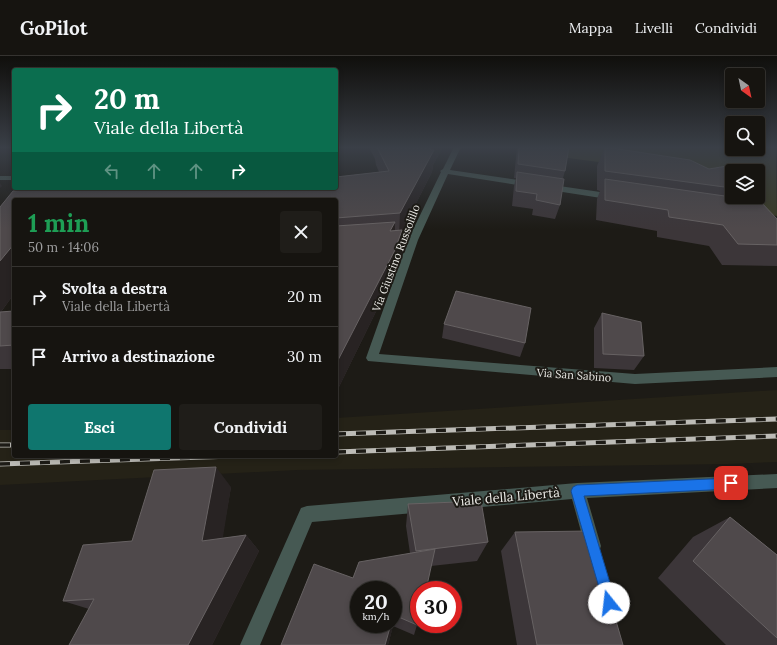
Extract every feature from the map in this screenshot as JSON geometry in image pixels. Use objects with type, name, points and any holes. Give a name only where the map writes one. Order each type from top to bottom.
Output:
[{"type":"street","name":"Via Giustino Russolillo","points":[[372,358],[409,240],[442,174]]},
{"type":"street","points":[[473,174],[622,198]]},
{"type":"street","points":[[0,178],[12,178]]},
{"type":"street","name":"Via San Sabino","points":[[372,358],[635,379],[777,372]]},
{"type":"street","name":"Viale della Libertà","points":[[250,645],[307,514],[577,491],[777,481]]},
{"type":"street","points":[[577,491],[598,564]]},
{"type":"shaded area","points":[[777,390],[777,462],[297,470],[0,485],[0,430],[12,430],[12,458],[338,458],[338,418]]},
{"type":"green space","points":[[695,174],[725,174],[725,188],[707,176]]},
{"type":"green space","points":[[765,174],[776,174],[777,216],[771,215],[753,204],[765,204]]},
{"type":"building","points":[[358,174],[421,174],[400,213],[338,218],[338,198],[12,198],[12,246],[0,261],[0,207],[13,191],[338,190],[338,177]]},
{"type":"building","points":[[517,174],[534,174],[564,179],[560,205],[536,200],[537,194],[516,191]]},
{"type":"building","points":[[631,174],[725,174],[725,187]]},
{"type":"building","points":[[605,179],[725,196],[725,204],[763,204],[777,219],[777,245],[738,244],[723,225],[669,217],[668,210],[605,200]]},
{"type":"building","points":[[395,222],[390,231],[402,230],[395,250],[338,360],[338,226]]},
{"type":"building","points":[[456,291],[531,308],[525,343],[444,324]]},
{"type":"building","points":[[12,311],[12,345],[0,346],[0,312]]},
{"type":"building","points":[[602,313],[641,322],[644,356],[603,354]]},
{"type":"building","points":[[216,467],[202,541],[246,535],[188,645],[69,645],[94,599],[63,601],[83,545],[132,541],[154,470]]},
{"type":"building","points":[[481,501],[488,542],[416,551],[408,504]]},
{"type":"building","points":[[730,517],[777,555],[777,638],[693,561]]},
{"type":"building","points":[[590,531],[623,645],[537,645],[515,532]]},
{"type":"building","points":[[435,549],[428,581],[410,581],[410,622],[402,618],[402,581],[350,581],[350,633],[388,633],[385,645],[281,645],[314,564],[353,578],[359,562]]},
{"type":"railway","points":[[338,434],[777,419]]},
{"type":"railway","points":[[338,452],[777,436]]},
{"type":"railway","points":[[0,445],[12,445]]},
{"type":"railway","points":[[0,464],[175,458]]},
{"type":"route","points":[[609,603],[577,491],[731,483]]}]
